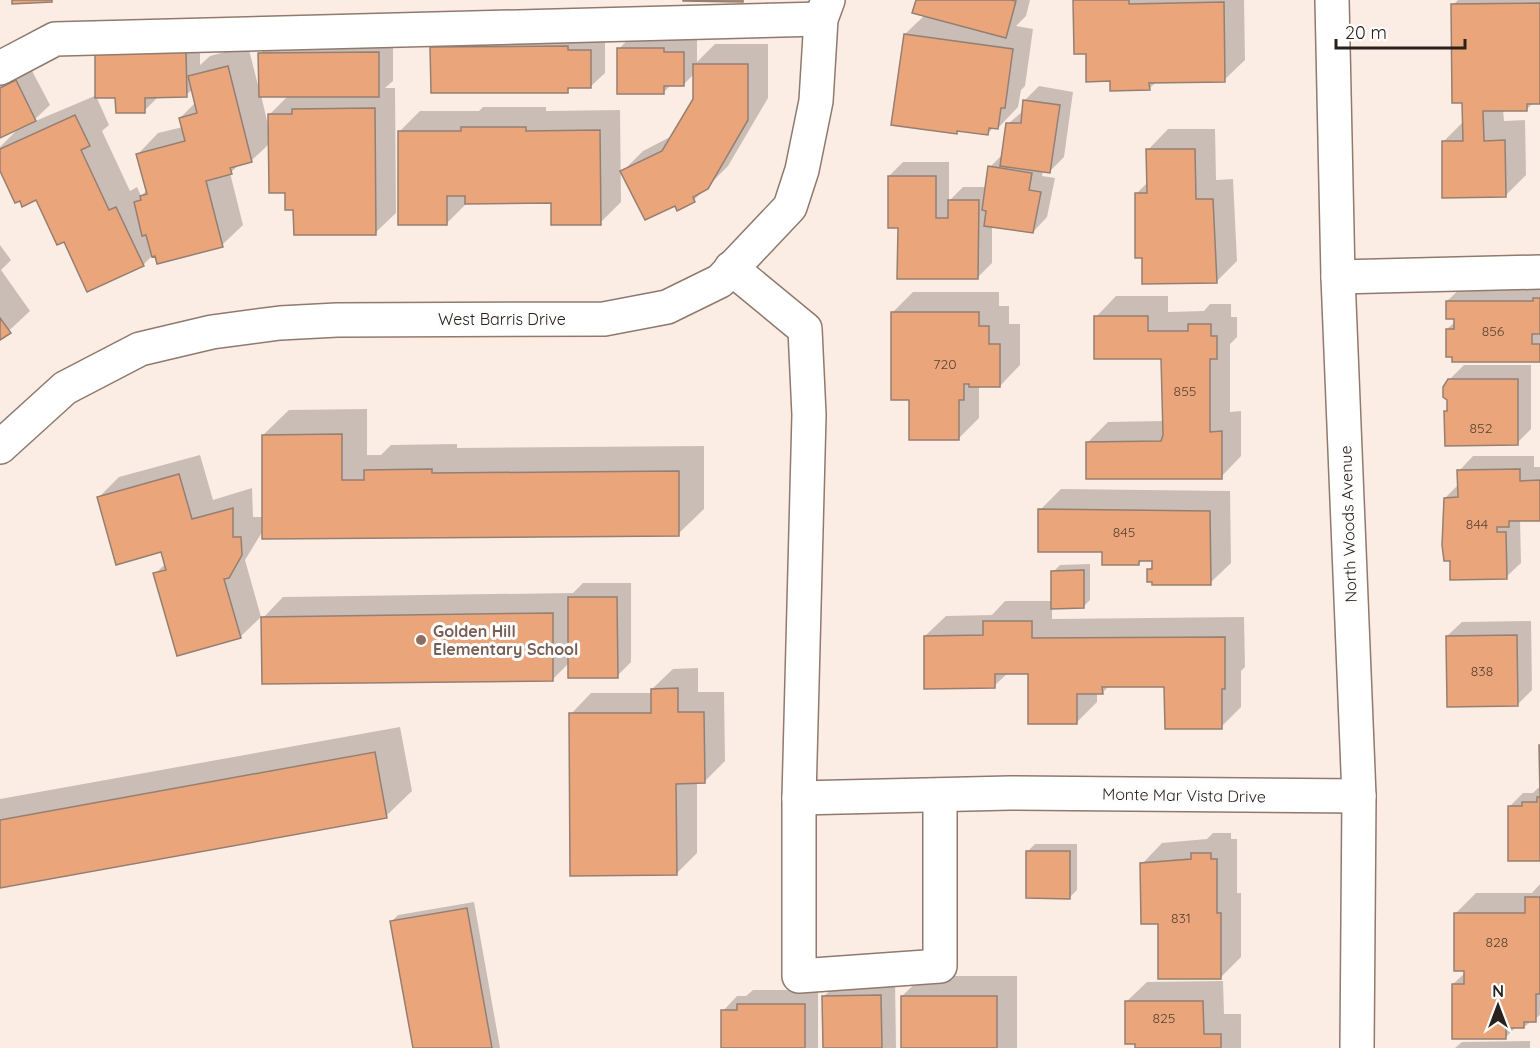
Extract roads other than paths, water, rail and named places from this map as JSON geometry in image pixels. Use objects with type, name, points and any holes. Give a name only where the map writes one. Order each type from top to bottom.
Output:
[{"type":"street","name":"North Woods Avenue","points":[[1332,0],[1338,277],[1359,796],[1357,1048]]},
{"type":"street","points":[[0,68],[55,39],[825,10]]},
{"type":"street","name":"West Barris Drive","points":[[0,447],[65,388],[140,349],[212,332],[280,323],[337,320],[604,319],[668,307],[720,280],[790,207],[801,170],[816,101],[825,10]]},
{"type":"street","points":[[731,268],[804,329],[809,415],[799,798],[798,976],[940,966],[940,795]]},
{"type":"street","points":[[1338,277],[1540,272]]},
{"type":"street","name":"Monte Mar Vista Drive","points":[[799,798],[1010,793],[1359,796]]},
{"type":"place","name":"Golden Hill Elementary School","points":[[421,640]]}]
